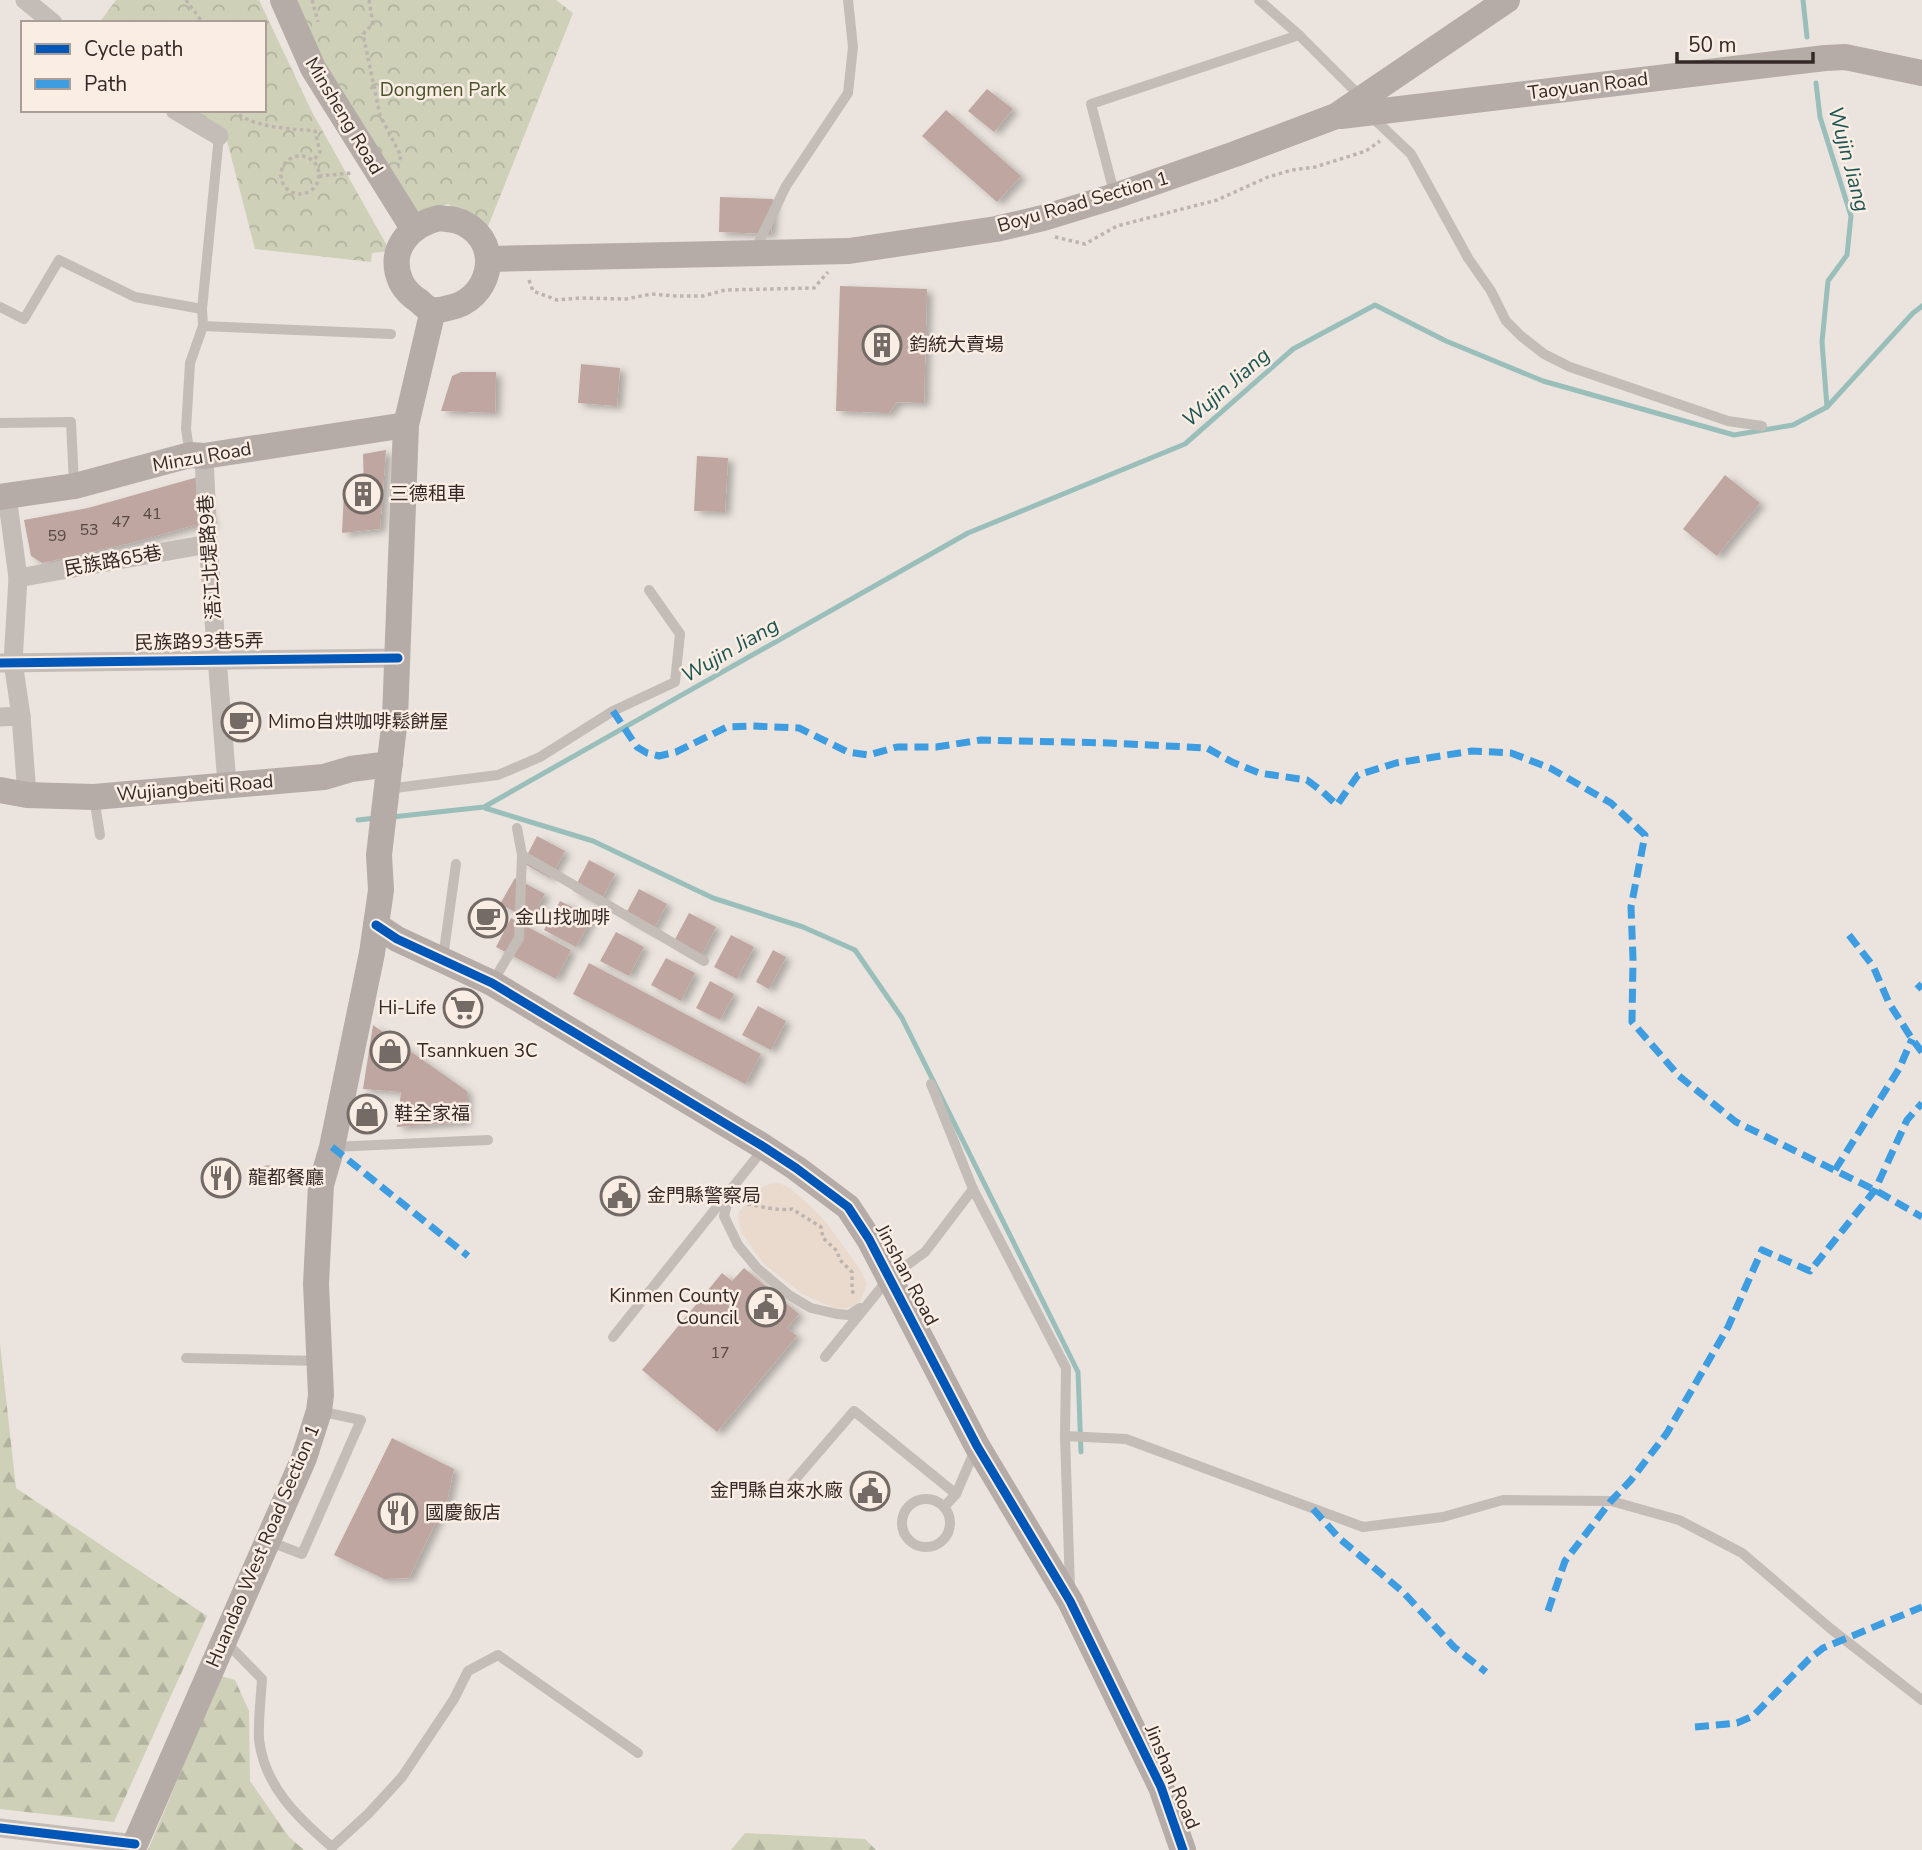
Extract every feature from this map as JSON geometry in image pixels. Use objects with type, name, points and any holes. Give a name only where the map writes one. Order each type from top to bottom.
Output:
[{"type":"main road","name":"Minsheng Road","points":[[283,0],[313,68],[413,228]]},
{"type":"main road","points":[[1365,105],[1507,0]]},
{"type":"main road","name":"Taoyuan Road","points":[[1336,116],[1365,105],[1825,58],[1844,57],[1922,74]]},
{"type":"main road","name":"Boyu Road Section 1","points":[[488,259],[833,252],[996,229],[1115,196],[1336,116]]},
{"type":"main road","points":[[439,218],[466,224],[477,233],[485,245],[488,259],[488,272],[475,296],[464,304],[433,310],[411,296],[401,283],[397,269],[403,240],[413,228],[425,221],[439,218]]},
{"type":"main road","points":[[388,777],[395,718],[406,425],[433,310]]},
{"type":"main road","name":"Minzu Road","points":[[4,497],[75,486],[197,456],[406,425]]},
{"type":"main road","name":"Wujiangbeiti Road","points":[[0,790],[27,795],[94,797],[324,777],[351,769],[388,777]]},
{"type":"main road","name":"Huandao West Road Section 1","points":[[132,1847],[304,1458],[319,1411],[321,1395],[316,1284],[321,1185],[332,1147],[372,953],[381,890],[379,855],[388,777]]},
{"type":"main road","name":"Jinshan Road","points":[[376,925],[397,939],[492,983],[764,1147],[848,1207],[870,1239],[977,1446],[1070,1601],[1161,1787],[1183,1850]]},
{"type":"street","points":[[25,0],[51,21]]},
{"type":"street","points":[[178,112],[219,136]]},
{"type":"street","name":"浯江北堤路9巷","points":[[197,456],[208,544],[227,784]]},
{"type":"street","points":[[4,497],[18,578],[7,662],[22,716],[27,795]]},
{"type":"street","name":"民族路65巷","points":[[18,578],[208,544]]},
{"type":"street","name":"民族路93巷5弄","points":[[7,662],[398,658]]},
{"type":"street","points":[[0,717],[22,716]]},
{"type":"street","points":[[0,1828],[132,1847]]},
{"type":"lane","points":[[753,252],[786,186],[848,93],[853,47],[848,0]]},
{"type":"lane","points":[[1259,0],[1299,35],[1411,154],[1506,321],[1521,336],[1544,354],[1570,367],[1728,421],[1762,426]]},
{"type":"lane","points":[[1115,196],[1091,104],[1299,35]]},
{"type":"lane","points":[[197,456],[186,429],[190,363],[203,326],[202,309],[219,136]]},
{"type":"lane","points":[[0,307],[24,319],[59,260],[135,297],[202,309]]},
{"type":"lane","points":[[203,326],[391,334]]},
{"type":"lane","points":[[0,423],[71,422],[75,486]]},
{"type":"lane","points":[[388,777],[498,775],[540,757],[613,711],[675,682],[680,634],[649,590]]},
{"type":"lane","points":[[94,797],[100,835]]},
{"type":"lane","points":[[492,983],[519,938],[522,855],[517,828]]},
{"type":"lane","points":[[522,855],[704,961]]},
{"type":"lane","points":[[443,959],[456,864]]},
{"type":"lane","points":[[931,1084],[973,1189],[1066,1368],[1065,1436],[1070,1601]]},
{"type":"lane","points":[[332,1147],[488,1140]]},
{"type":"lane","points":[[613,1338],[730,1194],[764,1147]]},
{"type":"lane","points":[[268,1170],[321,1185]]},
{"type":"lane","points":[[825,1357],[889,1278],[925,1252],[973,1189]]},
{"type":"lane","points":[[730,1194],[724,1216],[738,1245],[757,1268],[789,1295],[811,1308],[837,1314],[849,1315],[866,1304]]},
{"type":"lane","points":[[186,1358],[318,1361]]},
{"type":"lane","points":[[268,1541],[302,1554],[361,1420],[319,1411]]},
{"type":"lane","points":[[786,1490],[854,1411],[956,1494]]},
{"type":"lane","points":[[1065,1436],[1126,1439],[1363,1527],[1443,1517],[1503,1500],[1611,1501],[1679,1520],[1742,1553],[1831,1629],[1922,1700]]},
{"type":"lane","points":[[944,1507],[956,1494],[977,1446]]},
{"type":"lane","points":[[931,1499],[944,1507],[950,1522],[946,1538],[940,1543],[923,1547],[909,1540],[904,1534],[902,1519],[909,1505],[915,1501],[931,1499]]},
{"type":"lane","points":[[225,1640],[262,1679],[260,1741],[267,1769],[283,1800],[306,1825],[332,1847],[368,1814],[402,1777],[454,1699],[468,1671],[498,1655],[638,1753]]},
{"type":"path","points":[[186,0],[202,21]]},
{"type":"path","points":[[312,0],[319,25]]},
{"type":"path","points":[[369,0],[373,24],[363,34],[380,115],[401,156],[395,174]]},
{"type":"path","points":[[1043,218],[1053,236],[1086,244],[1116,226],[1217,200],[1268,177],[1315,167],[1366,151],[1381,140],[1365,105]]},
{"type":"path","points":[[236,112],[269,126],[315,131],[320,152],[313,161]]},
{"type":"path","points":[[298,156],[305,156],[313,161],[319,176],[315,187],[305,193],[293,192],[284,185],[281,173],[287,162],[298,156]]},
{"type":"path","points":[[319,176],[347,173]]},
{"type":"path","points":[[520,258],[533,290],[557,300],[626,299],[651,294],[703,296],[725,289],[814,288],[828,275],[833,252]]},
{"type":"path","points":[[730,1194],[765,1208],[773,1207],[783,1211],[792,1209],[821,1227],[823,1238],[837,1251],[840,1260],[852,1272],[852,1290],[855,1297],[866,1304]]},
{"type":"green space","points":[[116,0],[259,0],[312,112],[390,251],[372,253],[371,262],[255,249],[225,133],[185,112],[266,112],[266,21],[100,21]]},
{"type":"green space","name":"Dongmen Park","points":[[292,0],[556,0],[573,13],[487,229],[448,204],[417,211],[318,62]]},
{"type":"green space","points":[[0,1344],[16,1488],[207,1616],[114,1822],[0,1809]]},
{"type":"green space","points":[[221,1676],[235,1680],[249,1711],[250,1781],[289,1837],[304,1850],[148,1850]]},
{"type":"green space","points":[[745,1833],[865,1839],[876,1850],[731,1850]]},
{"type":"shaded area","points":[[780,1183],[815,1210],[860,1269],[867,1284],[860,1302],[849,1308],[836,1309],[802,1294],[763,1263],[741,1232],[739,1212],[760,1188]]},
{"type":"building","points":[[987,89],[1013,109],[994,132],[968,111]]},
{"type":"building","points":[[946,110],[1021,176],[997,202],[922,136]]},
{"type":"building","points":[[720,197],[773,199],[771,234],[719,232]]},
{"type":"building","name":"鈞統大賣場","points":[[840,286],[927,289],[924,403],[897,402],[889,413],[836,411]]},
{"type":"building","points":[[581,364],[620,368],[617,406],[578,403]]},
{"type":"building","points":[[461,372],[496,372],[495,413],[441,411],[452,376]]},
{"type":"building","points":[[386,450],[380,529],[342,533],[344,492],[364,489],[363,454]]},
{"type":"building","points":[[697,456],[728,458],[725,512],[694,511]]},
{"type":"building","points":[[1725,475],[1760,503],[1717,556],[1683,529]]},
{"type":"building","points":[[198,477],[212,525],[197,529],[195,525],[42,563],[31,556],[24,520],[88,508]]},
{"type":"building","points":[[537,836],[565,851],[550,878],[523,863]]},
{"type":"building","points":[[589,860],[615,874],[599,904],[573,891]]},
{"type":"building","points":[[515,878],[545,894],[530,920],[500,904]]},
{"type":"building","points":[[639,889],[667,904],[652,932],[624,917]]},
{"type":"building","points":[[560,901],[592,917],[576,947],[544,930]]},
{"type":"building","points":[[689,913],[716,927],[700,958],[673,943]]},
{"type":"building","points":[[511,918],[571,950],[556,979],[496,947]]},
{"type":"building","points":[[616,932],[644,947],[629,976],[600,961]]},
{"type":"building","points":[[731,935],[754,947],[737,979],[714,967]]},
{"type":"building","points":[[773,950],[786,957],[769,989],[756,982]]},
{"type":"building","points":[[666,958],[695,973],[681,1001],[651,985]]},
{"type":"building","points":[[589,963],[761,1054],[745,1084],[573,994]]},
{"type":"building","points":[[710,981],[734,994],[720,1020],[696,1008]]},
{"type":"building","points":[[758,1006],[786,1021],[771,1050],[742,1035]]},
{"type":"building","name":"Tsannkuen 3C","points":[[373,1025],[467,1091],[466,1122],[397,1127],[401,1092],[363,1089]]},
{"type":"building","name":"Kinmen County Council","points":[[744,1268],[799,1314],[787,1328],[797,1336],[717,1432],[642,1370],[722,1273],[732,1281]]},
{"type":"building","name":"國慶飯店","points":[[392,1438],[454,1469],[448,1497],[409,1578],[384,1579],[334,1555]]},
{"type":"waterway","name":"Wujin Jiang","points":[[1803,0],[1807,37]]},
{"type":"waterway","name":"Wujin Jiang","points":[[392,817],[484,807],[968,533],[1185,444],[1293,349],[1375,305],[1446,341],[1543,381],[1734,435],[1793,425],[1827,407],[1822,342],[1828,281],[1847,255],[1851,216],[1820,117],[1816,83]]},
{"type":"waterway","points":[[1827,407],[1922,306]]},
{"type":"waterway","points":[[485,808],[593,841],[713,898],[803,927],[855,950],[902,1018],[1078,1372],[1081,1452]]},
{"type":"waterway","name":"Wujin Jiang","points":[[358,820],[376,818]]},
{"type":"marked path","points":[[613,711],[637,747],[659,756],[676,752],[727,727],[753,726],[799,728],[848,752],[869,755],[897,747],[936,747],[981,740],[1207,748],[1259,773],[1307,780],[1337,805],[1358,775],[1396,763],[1472,751],[1511,753],[1550,768],[1611,803],[1645,835],[1631,907],[1632,1022],[1679,1076],[1736,1122],[1875,1190],[1922,1217]]},
{"type":"marked path","points":[[1849,935],[1873,966],[1889,1003],[1922,1052]]},
{"type":"marked path","points":[[1917,984],[1922,989]]},
{"type":"marked path","points":[[1835,1170],[1899,1069],[1912,1039]]},
{"type":"marked path","points":[[1548,1611],[1565,1561],[1667,1433],[1728,1327],[1762,1250],[1810,1271],[1875,1190],[1907,1120],[1922,1103]]},
{"type":"marked path","points":[[332,1147],[468,1256]]},
{"type":"marked path","points":[[1313,1509],[1339,1538],[1403,1592],[1454,1647],[1486,1672]]},
{"type":"marked path","points":[[1695,1727],[1737,1723],[1753,1716],[1823,1648],[1922,1607]]},
{"type":"cycle path","points":[[0,663],[398,658]]},
{"type":"cycle path","points":[[376,925],[397,939],[492,983],[764,1147],[848,1207],[869,1239],[977,1446],[1070,1601],[1161,1787],[1183,1850]]},
{"type":"cycle path","points":[[0,1828],[135,1844]]},
{"type":"place","name":"鈞統大賣場","points":[[882,345]]},
{"type":"place","name":"三德租車","points":[[363,494]]},
{"type":"place","name":"Mimo自烘咖啡鬆餅屋","points":[[241,722]]},
{"type":"place","name":"金山找咖啡","points":[[488,918]]},
{"type":"place","name":"Hi-Life","points":[[463,1008]]},
{"type":"place","name":"Tsannkuen 3C","points":[[390,1051]]},
{"type":"place","name":"鞋全家福","points":[[367,1114]]},
{"type":"place","name":"龍都餐廳","points":[[221,1178]]},
{"type":"place","name":"金門縣警察局","points":[[620,1196]]},
{"type":"place","name":"Kinmen County Council","points":[[766,1307]]},
{"type":"place","name":"金門縣自來水廠","points":[[870,1491]]},
{"type":"place","name":"國慶飯店","points":[[398,1513]]}]
